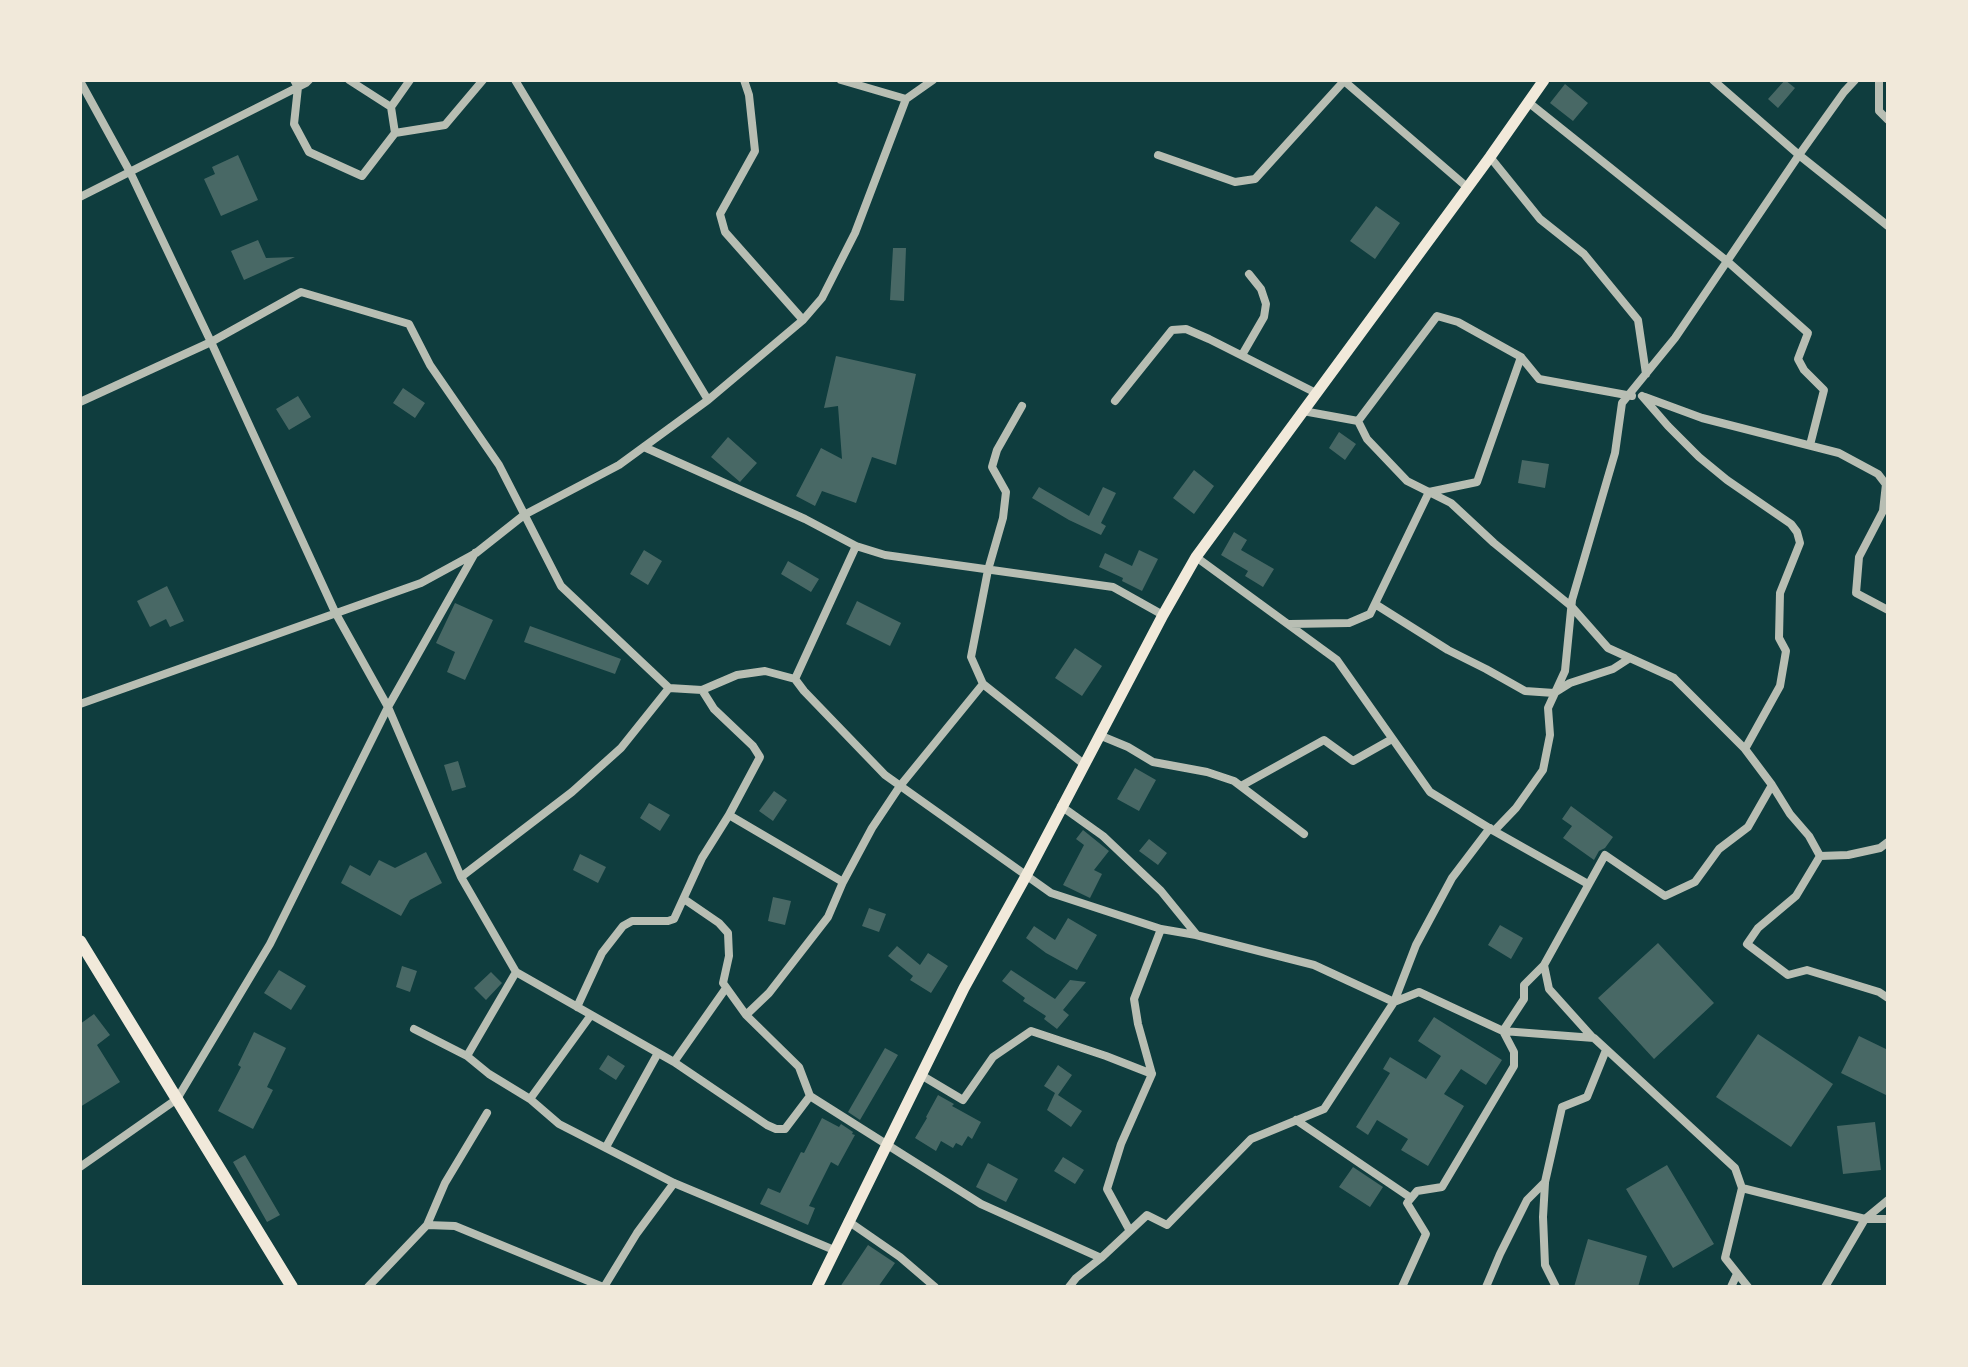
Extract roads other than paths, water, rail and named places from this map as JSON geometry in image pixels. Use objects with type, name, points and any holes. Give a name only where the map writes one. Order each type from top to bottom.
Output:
[{"type":"main road","points":[[817,1287],[964,988],[1196,557],[1544,80]]},
{"type":"main road","points":[[80,941],[292,1287]]},
{"type":"street","points":[[80,197],[309,80]]},
{"type":"street","points":[[349,80],[391,107]]},
{"type":"street","points":[[395,133],[391,107],[410,80]]},
{"type":"street","points":[[296,84],[294,124],[309,152],[362,176],[395,133],[445,125],[483,80]]},
{"type":"street","points":[[515,80],[708,400]]},
{"type":"street","points":[[744,80],[749,95],[755,151],[720,214],[725,232],[803,320]]},
{"type":"street","points":[[841,80],[906,99]]},
{"type":"street","points":[[80,704],[421,583],[476,553],[524,515],[619,465],[644,447],[708,400],[803,320],[822,298],[855,233],[906,99],[933,80]]},
{"type":"street","points":[[1713,80],[1799,155],[1888,226]]},
{"type":"street","points":[[1069,1287],[1147,1215],[1167,1225],[1251,1139],[1324,1109],[1394,1002],[1416,945],[1452,878],[1492,830],[1516,808],[1543,770],[1550,735],[1548,708],[1565,671],[1571,606],[1615,453],[1622,403],[1675,338],[1799,155],[1855,80]]},
{"type":"street","points":[[1879,80],[1879,111],[1888,120]]},
{"type":"street","points":[[80,81],[130,172],[335,612],[388,707],[461,877],[516,972],[674,1062],[776,1129],[785,1129],[810,1096]]},
{"type":"street","points":[[1158,155],[1235,182],[1255,179],[1343,81],[1467,187]]},
{"type":"street","points":[[1528,102],[1727,261],[1808,333],[1798,359],[1804,370],[1824,390],[1810,445]]},
{"type":"street","points":[[1490,157],[1540,219],[1584,254],[1638,320],[1646,374]]},
{"type":"street","points":[[1242,355],[1264,317],[1266,304],[1261,289],[1249,274]]},
{"type":"street","points":[[80,402],[211,342],[301,292],[409,324],[430,365],[499,465],[561,586],[669,688],[702,690],[737,675],[765,671],[795,679],[875,764],[900,786],[1051,893],[1161,929],[1314,965],[1394,1002],[1419,992],[1503,1031],[1594,1038]]},
{"type":"street","points":[[1358,421],[1437,316],[1458,322],[1521,357],[1539,379],[1642,396],[1702,418],[1839,453],[1878,474],[1887,484],[1883,511],[1859,557],[1856,593],[1888,610]]},
{"type":"street","points":[[1115,401],[1172,330],[1186,329],[1316,393]]},
{"type":"street","points":[[1429,492],[1477,482],[1521,357]]},
{"type":"street","points":[[1642,396],[1699,457],[1791,524],[1797,532],[1800,543],[1780,593],[1779,638],[1786,651],[1780,686],[1745,749]]},
{"type":"street","points":[[1022,406],[997,450],[992,467],[1006,492],[1003,518],[988,570],[971,657],[983,684],[1085,765]]},
{"type":"street","points":[[1303,411],[1358,421]]},
{"type":"street","points":[[1358,421],[1367,439],[1407,481],[1451,503],[1571,606],[1608,648],[1674,678],[1745,749],[1809,836],[1820,856]]},
{"type":"street","points":[[644,447],[805,519],[856,546],[885,555],[1113,587],[1163,615]]},
{"type":"street","points":[[1289,624],[1349,623],[1370,614],[1429,492]]},
{"type":"street","points":[[795,679],[856,546]]},
{"type":"street","points":[[80,1167],[177,1099],[270,944],[388,707],[476,553]]},
{"type":"street","points":[[1196,557],[1337,660],[1430,792],[1588,884]]},
{"type":"street","points":[[1375,604],[1448,650],[1525,691],[1554,693],[1570,683],[1613,669],[1630,658]]},
{"type":"street","points":[[746,1015],[769,993],[828,917],[872,828],[900,786],[983,684]]},
{"type":"street","points":[[461,877],[572,792],[621,748],[669,688]]},
{"type":"street","points":[[577,1007],[602,953],[623,926],[632,921],[674,919],[702,858],[760,757],[753,746],[714,709],[702,690]]},
{"type":"street","points":[[1099,735],[1153,762],[1207,772],[1234,781],[1304,834]]},
{"type":"street","points":[[1241,786],[1324,740],[1353,761],[1392,739]]},
{"type":"street","points":[[1503,1031],[1524,999],[1524,985],[1544,965],[1605,855],[1665,896],[1695,882],[1719,849],[1748,827],[1772,785]]},
{"type":"street","points":[[1061,806],[1103,836],[1161,891],[1196,935]]},
{"type":"street","points":[[729,815],[843,882]]},
{"type":"street","points":[[1820,856],[1848,855],[1880,848],[1888,842]]},
{"type":"street","points":[[1820,856],[1796,896],[1758,928],[1747,944],[1788,975],[1807,970],[1879,992],[1888,998]]},
{"type":"street","points":[[684,899],[719,923],[728,933],[729,956],[723,983],[746,1015],[799,1067],[810,1096],[981,1204],[1101,1258]]},
{"type":"street","points":[[1130,1231],[1107,1189],[1121,1144],[1152,1074],[1134,999],[1161,929]]},
{"type":"street","points":[[1544,965],[1549,989],[1594,1038],[1735,1168],[1742,1188],[1725,1258],[1748,1287]]},
{"type":"street","points":[[467,1056],[516,972]]},
{"type":"street","points":[[674,1062],[726,988]]},
{"type":"street","points":[[530,1099],[591,1015]]},
{"type":"street","points":[[414,1029],[467,1056],[489,1074],[530,1099],[559,1124],[674,1183],[834,1250]]},
{"type":"street","points":[[921,1075],[963,1100],[993,1057],[1031,1031],[1152,1074]]},
{"type":"street","points":[[1402,1287],[1426,1234],[1407,1203],[1417,1191],[1442,1187],[1514,1066],[1514,1052],[1503,1031]]},
{"type":"street","points":[[1556,1287],[1545,1265],[1545,1182],[1562,1107],[1587,1097],[1606,1050]]},
{"type":"street","points":[[606,1147],[658,1053]]},
{"type":"street","points":[[368,1287],[427,1225],[445,1183],[487,1113]]},
{"type":"street","points":[[1296,1120],[1411,1198]]},
{"type":"street","points":[[1486,1287],[1527,1200],[1545,1182]]},
{"type":"street","points":[[427,1225],[455,1226],[604,1287],[637,1233],[674,1183]]},
{"type":"street","points":[[1742,1188],[1865,1219],[1888,1219]]},
{"type":"street","points":[[1825,1287],[1865,1219],[1888,1200]]},
{"type":"street","points":[[848,1221],[900,1257],[935,1287]]},
{"type":"street","points":[[1731,1287],[1737,1274]]}]
